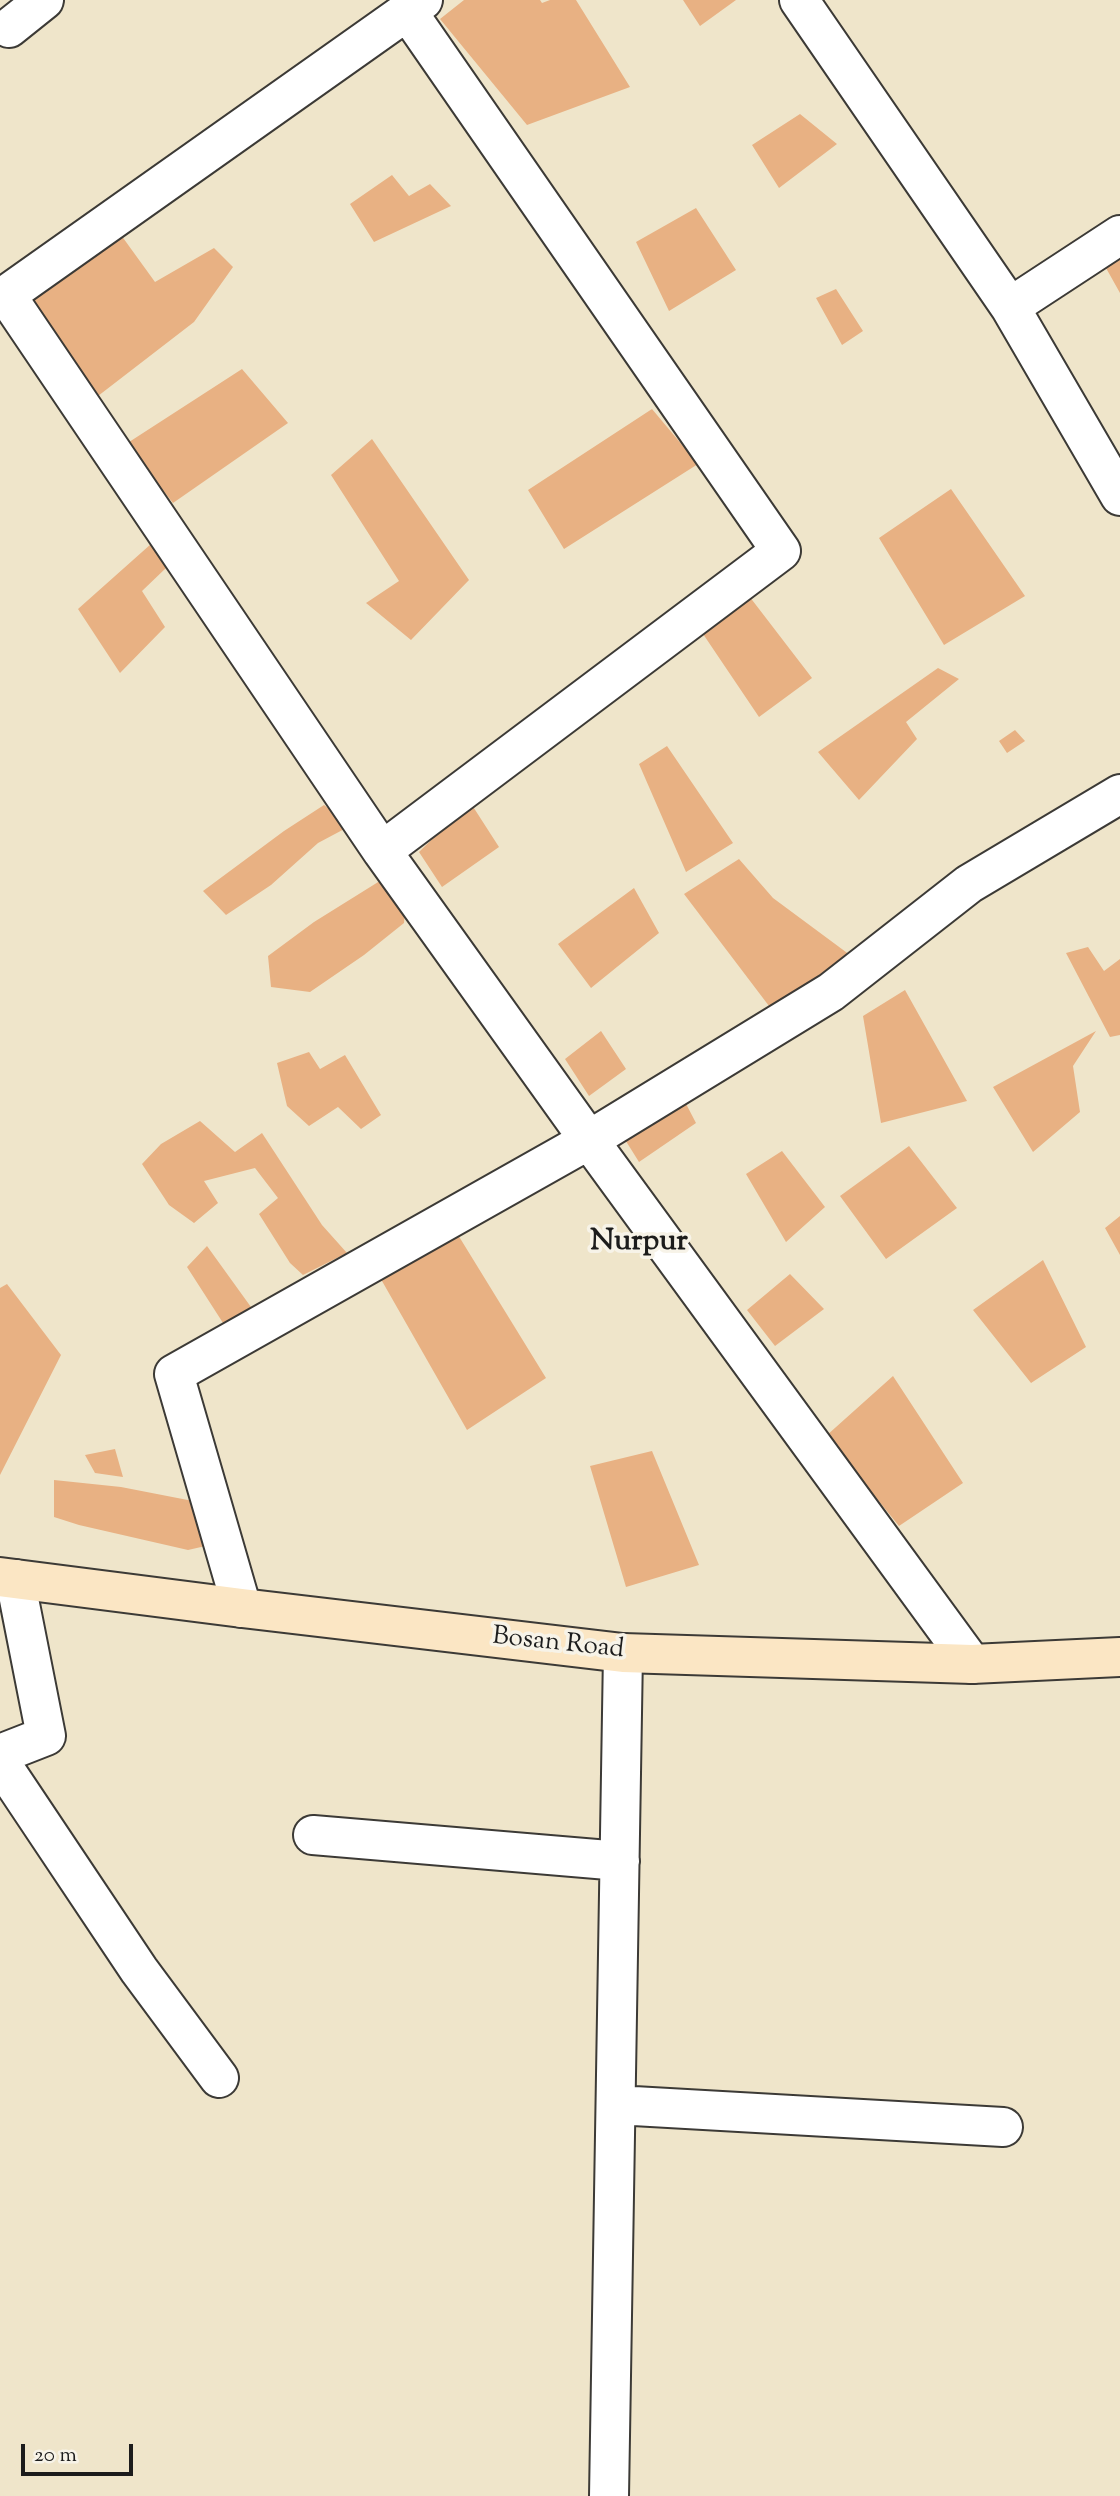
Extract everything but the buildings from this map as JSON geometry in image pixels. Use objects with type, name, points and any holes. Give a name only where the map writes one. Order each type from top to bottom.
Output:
[{"type":"main road","name":"Bosan Road","points":[[8,1578],[623,1653],[972,1664],[1120,1657]]},
{"type":"street","points":[[9,28],[44,0]]},
{"type":"street","points":[[799,0],[1010,307],[1120,496]]},
{"type":"street","points":[[382,851],[781,551],[415,6],[3,297],[382,851],[589,1140],[972,1664]]},
{"type":"street","points":[[1010,307],[1120,235]]},
{"type":"street","points":[[242,1608],[174,1374],[589,1140],[831,992],[969,884],[1120,794]]},
{"type":"street","points":[[0,1754],[47,1736],[8,1578]]},
{"type":"street","points":[[609,2496],[623,1653]]},
{"type":"street","points":[[0,1762],[139,1970],[219,2078]]},
{"type":"street","points":[[313,1835],[620,1861]]},
{"type":"street","points":[[615,2105],[1003,2127]]},
{"type":"district","name":"Nurpur","points":[[639,1244]]}]
